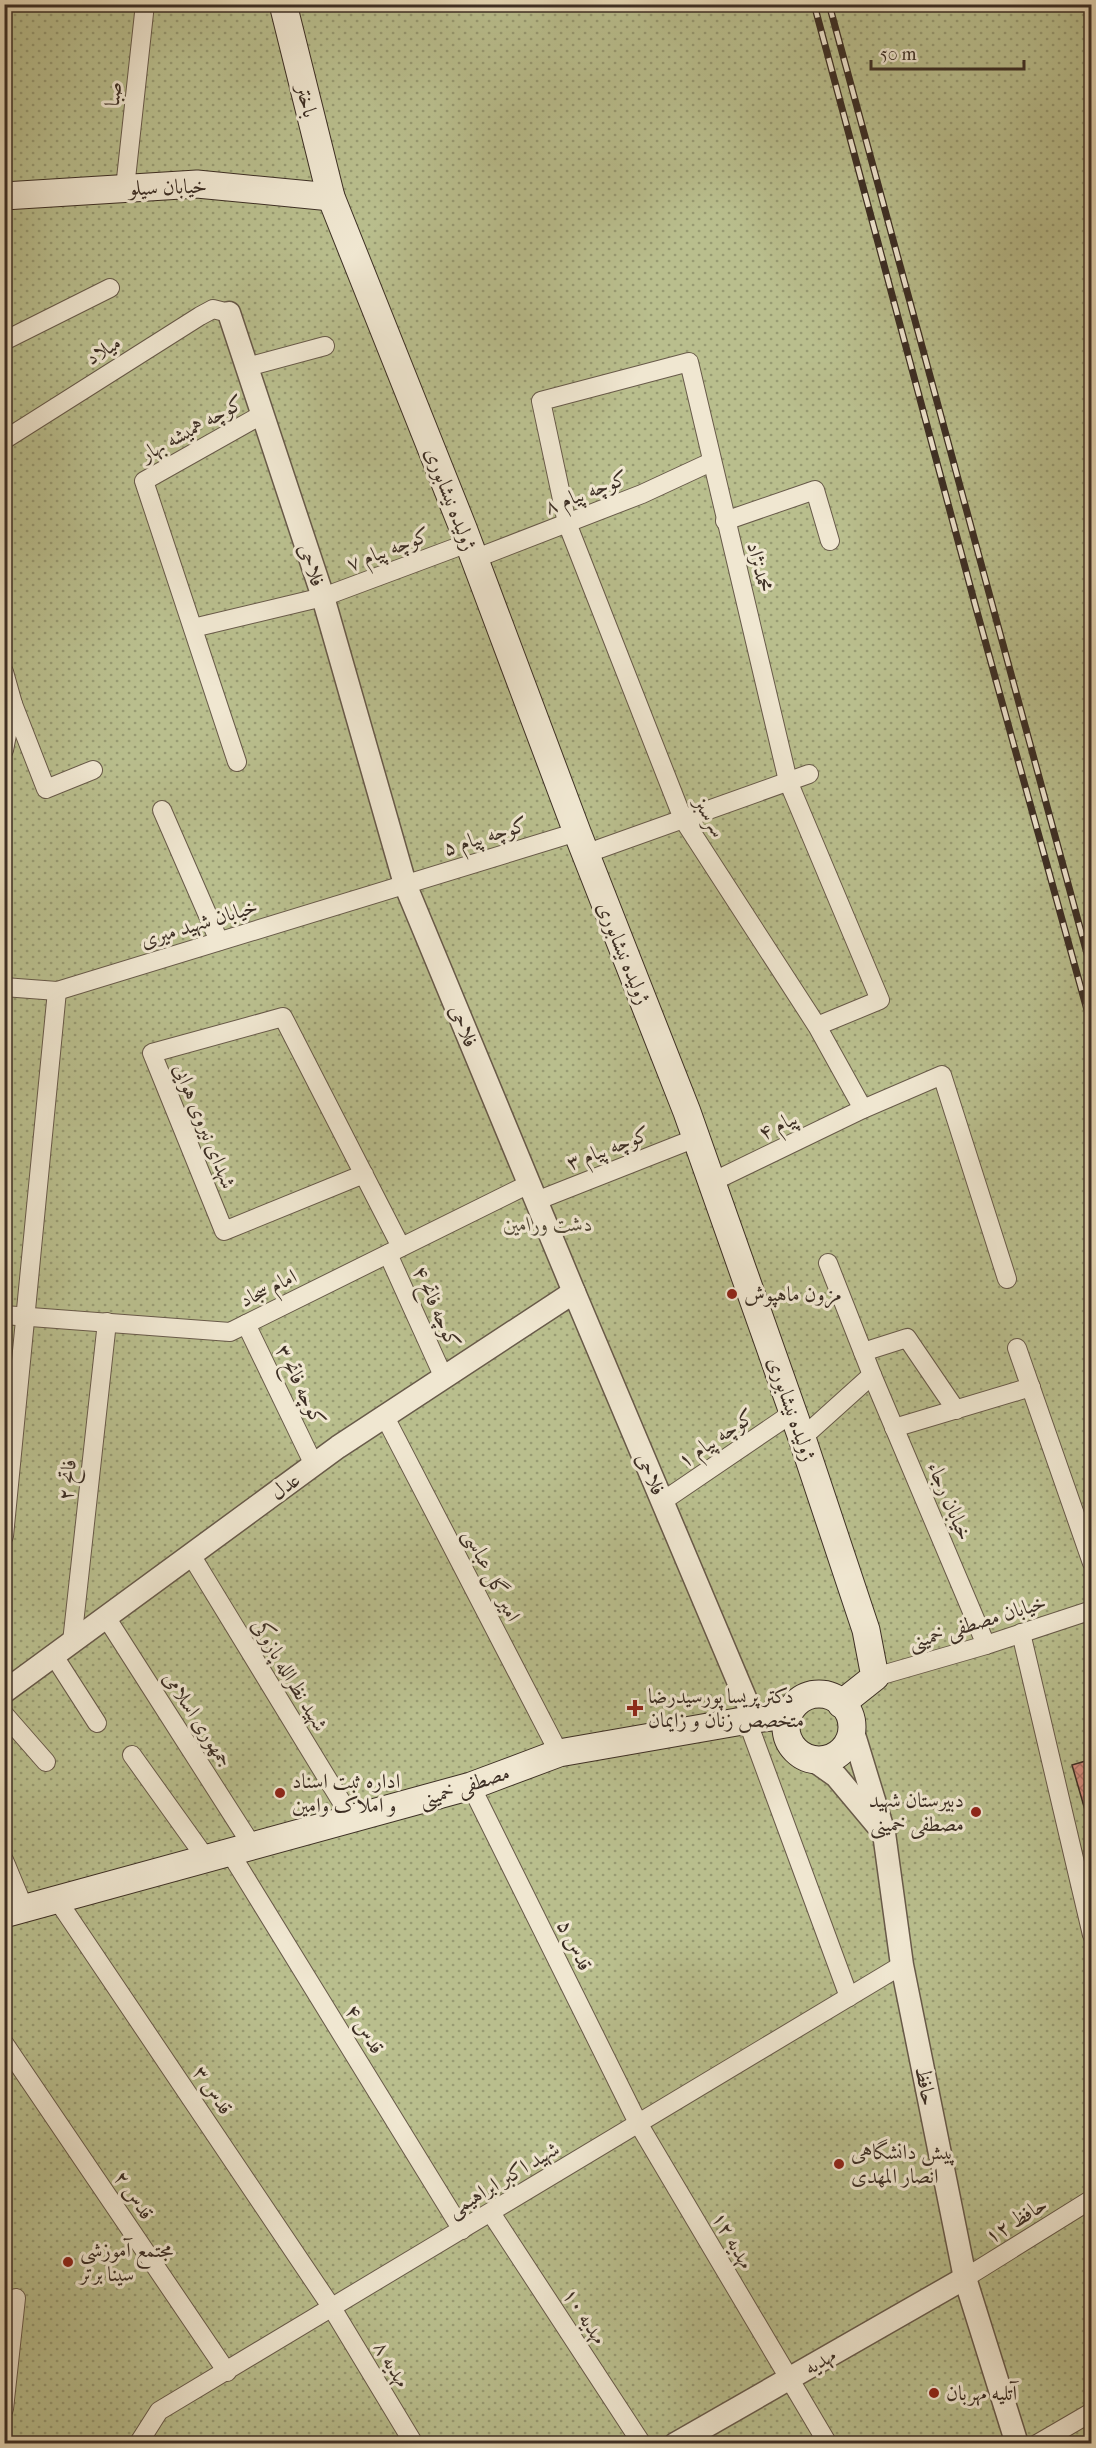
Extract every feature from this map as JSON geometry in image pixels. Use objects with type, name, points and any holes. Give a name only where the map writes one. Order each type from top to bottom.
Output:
[{"type":"main road","name":"باختر","points":[[283,4],[331,197]]},
{"type":"main road","name":"خیابان سیلو","points":[[4,196],[197,184],[331,197]]},
{"type":"main road","name":"ژولیده نیشابوری","points":[[331,197],[471,551],[696,1138],[794,1412],[866,1630],[875,1677]]},
{"type":"main road","points":[[846,1714],[875,1677]]},
{"type":"main road","points":[[812,1695],[832,1697],[846,1714],[850,1735],[840,1752],[832,1757],[812,1759],[801,1755],[787,1737],[788,1715],[802,1699],[812,1695]]},
{"type":"main road","name":"مصطفی خمینی","points":[[14,1911],[471,1786],[559,1753],[750,1719],[788,1715]]},
{"type":"street","name":"صبا","points":[[125,188],[144,4]]},
{"type":"street","points":[[4,340],[111,288]]},
{"type":"street","name":"میلاد","points":[[4,440],[200,316],[213,309],[229,313]]},
{"type":"street","name":"فلاحی","points":[[229,313],[323,597],[405,884],[663,1501],[750,1719]]},
{"type":"street","points":[[247,367],[325,346]]},
{"type":"street","name":"محمدنژاد","points":[[689,362],[788,781],[880,1000],[817,1026]]},
{"type":"street","name":"سرسبز","points":[[689,362],[541,401],[567,523],[682,819],[817,1026],[863,1108]]},
{"type":"street","name":"کوچه همیشه بهار","points":[[193,628],[144,481],[262,414]]},
{"type":"street","name":"کوچه پیام ۸","points":[[471,551],[567,523],[642,494],[711,462]]},
{"type":"street","points":[[725,521],[815,490],[830,541]]},
{"type":"street","name":"کوچه پیام ۷","points":[[193,628],[323,597],[471,551]]},
{"type":"street","points":[[193,628],[237,762]]},
{"type":"street","points":[[4,672],[13,704],[46,789],[93,770]]},
{"type":"street","points":[[4,750],[13,704]]},
{"type":"street","name":"کوچه پیام ۵","points":[[405,884],[682,819],[809,774]]},
{"type":"street","points":[[162,810],[219,941]]},
{"type":"street","name":"خیابان شهید میری","points":[[4,987],[57,991],[405,884]]},
{"type":"street","points":[[4,1536],[57,991]]},
{"type":"street","name":"شهدای نیروی هوایی","points":[[364,1174],[224,1231],[152,1053],[283,1017],[364,1174],[395,1250]]},
{"type":"street","name":"پیام ۴","points":[[712,1182],[863,1108],[942,1075],[1007,1279]]},
{"type":"street","name":"کوچه پیام ۳","points":[[533,1192],[696,1138]]},
{"type":"street","name":"امام سجاد","points":[[4,1315],[230,1332],[395,1250],[533,1192]]},
{"type":"street","name":"کوچه فاتح ۴","points":[[395,1250],[444,1378]]},
{"type":"street","name":"خیابان رجاء","points":[[828,1263],[872,1376],[986,1645]]},
{"type":"street","name":"عدل","points":[[4,1692],[315,1465],[574,1292]]},
{"type":"street","name":"فاتح ۲","points":[[72,1642],[107,1322]]},
{"type":"street","name":"کوچه فاتح ۳","points":[[246,1324],[315,1465]]},
{"type":"street","points":[[863,1352],[907,1338],[956,1410]]},
{"type":"street","points":[[1017,1348],[1092,1563]]},
{"type":"street","points":[[802,1438],[872,1376]]},
{"type":"street","points":[[894,1428],[1030,1387]]},
{"type":"street","name":"کوچه پیام ۱","points":[[663,1501],[794,1412]]},
{"type":"street","name":"امیر گل عباسی","points":[[385,1417],[559,1753]]},
{"type":"street","name":"شهید نظرالله پازوکی","points":[[191,1555],[352,1819]]},
{"type":"street","name":"خیابان مصطفی خمینی","points":[[875,1677],[986,1645],[1092,1610]]},
{"type":"street","name":"جمهوری اسلامی","points":[[106,1617],[228,1851]]},
{"type":"street","points":[[1021,1633],[1092,1935]]},
{"type":"street","points":[[54,1656],[97,1723]]},
{"type":"street","points":[[4,1713],[46,1762]]},
{"type":"street","name":"حافظ","points":[[846,1714],[884,1833],[902,1965],[965,2278],[1017,2444]]},
{"type":"street","points":[[750,1719],[849,1997]]},
{"type":"street","points":[[132,1755],[228,1851]]},
{"type":"street","points":[[812,1759],[836,1776],[884,1833]]},
{"type":"street","name":"قدس ۵","points":[[471,1786],[638,2123]]},
{"type":"street","name":"قدس ۴","points":[[228,1851],[462,2230]]},
{"type":"street","points":[[4,1860],[14,1911]]},
{"type":"street","name":"قدس ۳","points":[[56,1898],[332,2308]]},
{"type":"street","name":"شهید اکبر ابراهیمی","points":[[138,2444],[159,2411],[902,1965]]},
{"type":"street","name":"قدس ۲","points":[[4,2043],[227,2372]]},
{"type":"street","name":"مهدیه ۱۲","points":[[638,2123],[828,2444]]},
{"type":"street","name":"حافظ ۱۲","points":[[965,2278],[1092,2199]]},
{"type":"street","name":"مهدیه ۱۰","points":[[491,2213],[642,2444]]},
{"type":"street","name":"مهدیه","points":[[675,2444],[965,2278]]},
{"type":"street","points":[[4,2409],[16,2298]]},
{"type":"street","name":"مهدیه ۸","points":[[332,2308],[414,2444]]},
{"type":"street","points":[[1037,2444],[1092,2412]]},
{"type":"green space","name":"دشت ورامین","points":[[5,5],[1091,5],[1091,2443],[5,2443]]},
{"type":"building","points":[[1092,1759],[1092,1817],[1087,1817],[1072,1765]]},
{"type":"railway","points":[[814,4],[976,608],[1092,1028]]},
{"type":"railway","points":[[829,4],[1092,972]]},
{"type":"place","name":"مزون ماهپوش","points":[[732,1294]]},
{"type":"place","name":"دکتر پریسا پورسیدرضا متخصص زنان و زایمان","points":[[635,1708]]},
{"type":"place","name":"اداره ثبت اسناد و املاک وامین","points":[[280,1793]]},
{"type":"place","name":"دبیرستان شهید مصطفی خمینی","points":[[976,1812]]},
{"type":"place","name":"پیش دانشگاهی انصار المهدی","points":[[839,2164]]},
{"type":"place","name":"مجتمع آموزشی سینا برتر","points":[[68,2262]]},
{"type":"place","name":"آتلیه مهربان","points":[[934,2393]]}]
